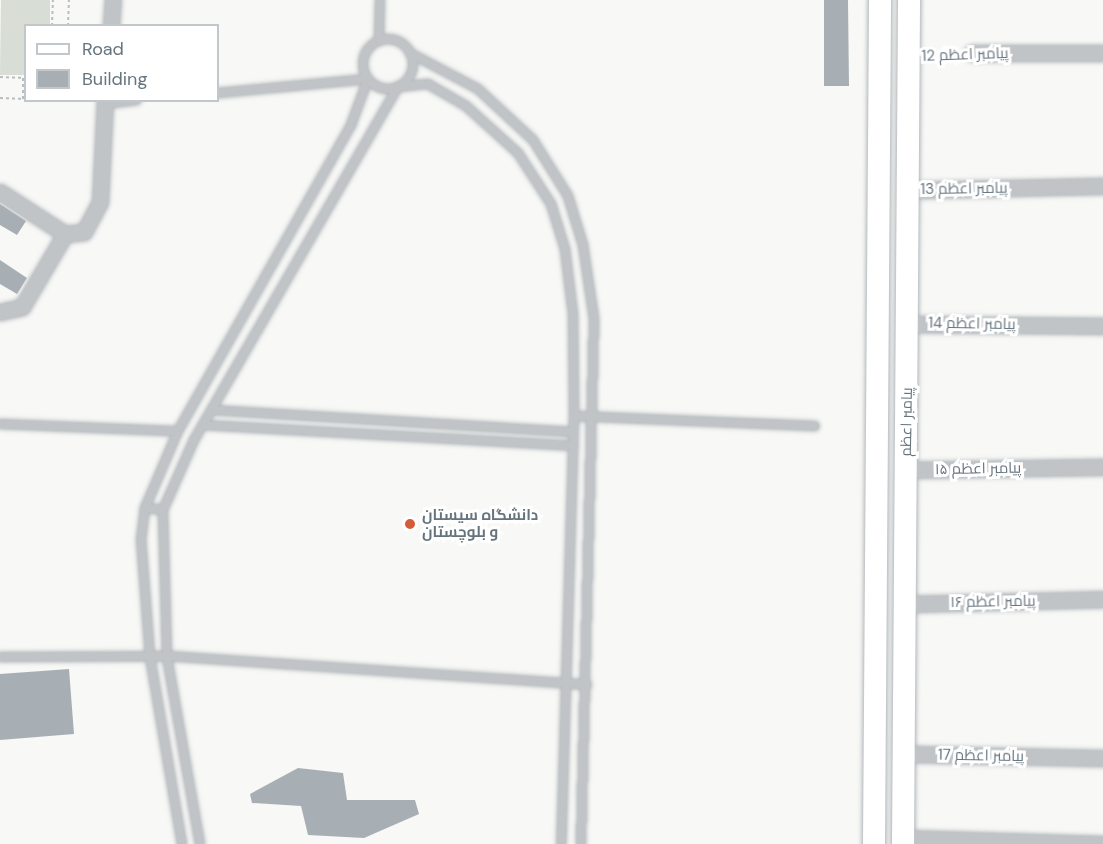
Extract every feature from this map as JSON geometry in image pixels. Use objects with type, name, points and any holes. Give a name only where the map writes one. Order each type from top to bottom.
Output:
[{"type":"main road","name":"پیامبر اعظم","points":[[874,844],[880,0]]},
{"type":"main road","name":"پیامبر اعظم","points":[[903,841],[909,324],[909,0]]},
{"type":"street","points":[[111,24],[113,0]]},
{"type":"street","name":"پیامبر اعظم 12","points":[[972,53],[1103,53]]},
{"type":"street","points":[[0,192],[65,234],[84,232],[100,202],[105,102]]},
{"type":"street","name":"پیامبر اعظم 13","points":[[908,190],[1103,186]]},
{"type":"street","points":[[0,312],[22,307],[65,234]]},
{"type":"street","name":"پیامبر اعظم 14","points":[[909,324],[1103,326]]},
{"type":"street","name":"پیامبر اعظم ۱۵","points":[[906,470],[1103,467]]},
{"type":"street","name":"پیامبر اعظم ۱۶","points":[[905,603],[1103,599]]},
{"type":"street","name":"پیامبر اعظم 17","points":[[904,754],[1103,758]]},
{"type":"street","points":[[903,841],[1103,844]]},
{"type":"lane","points":[[182,844],[150,656],[141,540],[145,508],[178,431],[351,125],[368,79],[364,57],[379,41],[381,0]]},
{"type":"lane","points":[[379,41],[393,40],[410,53],[478,89],[510,117],[533,140],[568,196],[583,245],[593,310],[587,685],[581,844]]},
{"type":"lane","points":[[200,844],[167,656],[163,510],[203,425],[398,87],[412,69],[410,53]]},
{"type":"lane","points":[[219,93],[368,79],[381,88],[428,84],[466,106],[538,179],[558,227],[571,284],[574,416],[561,844]]},
{"type":"lane","points":[[212,410],[573,432]]},
{"type":"lane","points":[[574,416],[815,426]]},
{"type":"lane","points":[[0,424],[178,431]]},
{"type":"lane","points":[[203,425],[573,446]]},
{"type":"lane","points":[[145,508],[163,510]]},
{"type":"lane","points":[[0,657],[167,656],[587,685]]},
{"type":"path","points":[[52,24],[53,0]]},
{"type":"path","points":[[68,24],[69,0]]},
{"type":"path","name":"پیامبر اعظم 12","points":[[909,57],[972,53]]},
{"type":"path","points":[[0,77],[24,78],[24,99],[0,99]]},
{"type":"shaded area","points":[[1,0],[50,0],[50,24],[24,24],[24,75],[0,75]]},
{"type":"building","points":[[824,0],[848,0],[849,86],[824,86]]},
{"type":"building","points":[[0,204],[26,221],[17,235],[0,225]]},
{"type":"building","points":[[0,260],[27,278],[17,294],[0,284]]},
{"type":"building","points":[[69,669],[74,734],[0,740],[0,674]]},
{"type":"building","points":[[298,768],[343,773],[347,800],[415,800],[419,814],[364,838],[308,835],[301,806],[252,803],[250,794]]},
{"type":"place","name":"دانشگاه سیستان و بلوچستان","points":[[410,524]]}]
